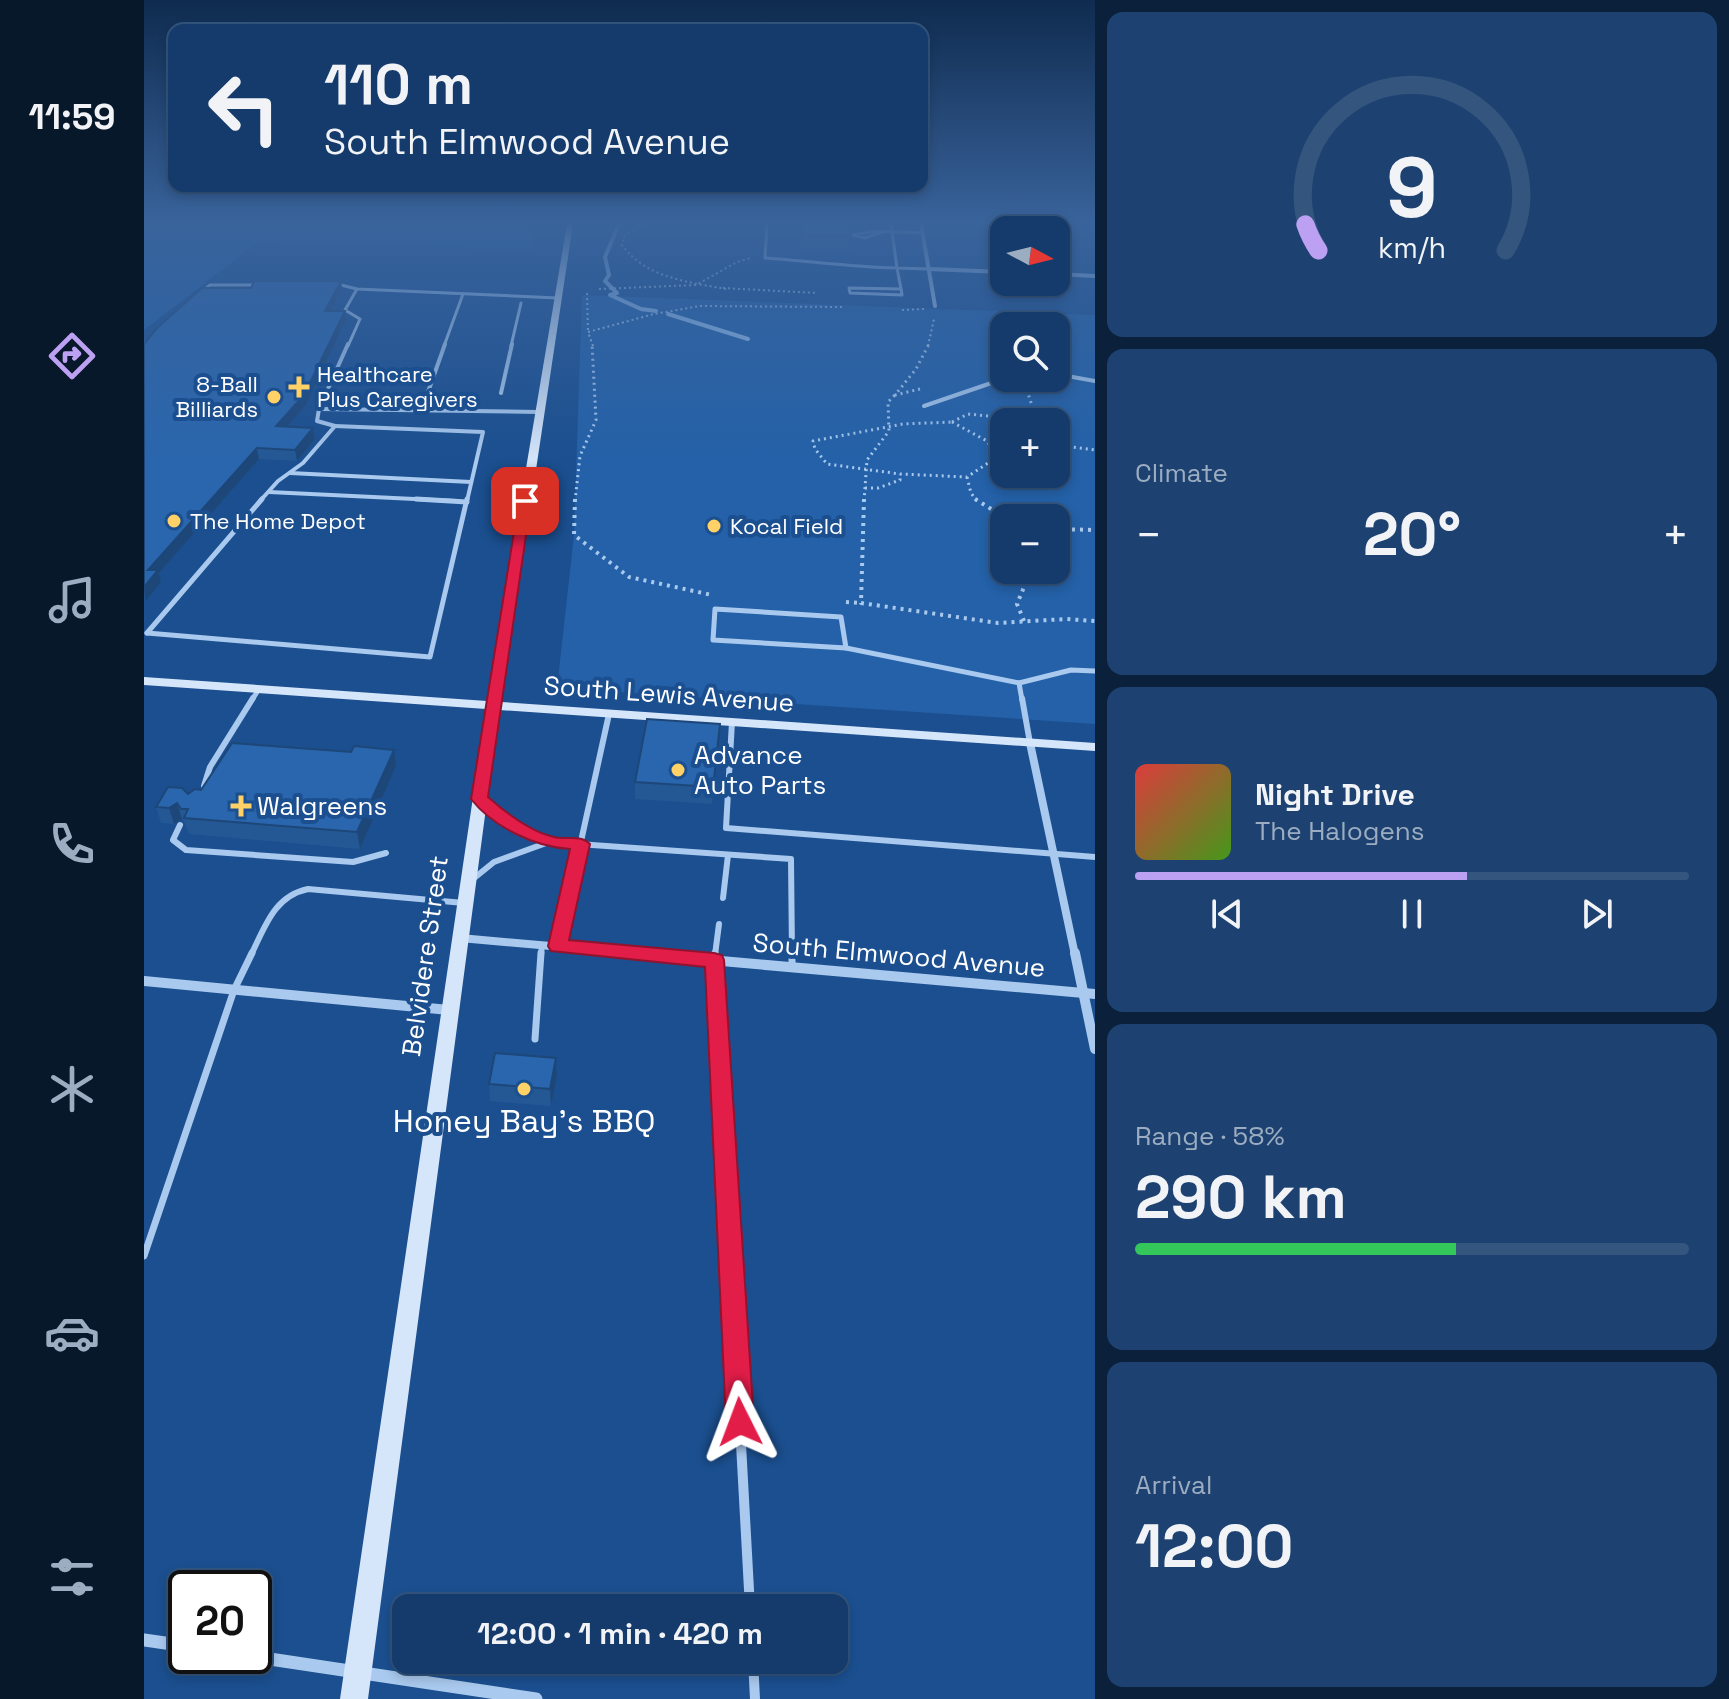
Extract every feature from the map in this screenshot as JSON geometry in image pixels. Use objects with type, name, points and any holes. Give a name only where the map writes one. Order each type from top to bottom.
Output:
[{"type":"main road","name":"Belvidere Street","points":[[356,1686],[479,799],[557,303]]},
{"type":"main road","name":"South Lewis Avenue","points":[[144,681],[1095,747]]},
{"type":"street","points":[[1030,743],[1095,1049]]},
{"type":"street","name":"South Elmwood Avenue","points":[[460,938],[1095,994]]},
{"type":"street","points":[[144,981],[450,1010]]},
{"type":"street","points":[[144,1640],[168,1643]]},
{"type":"street","points":[[272,1662],[356,1686],[536,1699]]},
{"type":"lane","points":[[145,635],[430,657],[483,432],[335,426],[317,421],[319,409],[360,319],[345,310],[349,303]]},
{"type":"lane","points":[[422,409],[460,303]]},
{"type":"lane","points":[[501,393],[521,303]]},
{"type":"lane","points":[[1070,377],[1095,381]]},
{"type":"lane","points":[[924,406],[990,383]]},
{"type":"lane","points":[[319,409],[539,412]]},
{"type":"lane","points":[[145,635],[269,492],[303,463],[335,426]]},
{"type":"lane","points":[[290,473],[471,482]]},
{"type":"lane","points":[[269,492],[467,502]]},
{"type":"lane","points":[[846,648],[841,617],[715,609],[713,640],[846,648],[1019,683],[1071,670],[1095,671]]},
{"type":"lane","points":[[1019,683],[1030,743]]},
{"type":"lane","points":[[200,793],[210,767],[259,689]]},
{"type":"lane","points":[[558,946],[609,714]]},
{"type":"lane","points":[[732,722],[726,828],[1095,857]]},
{"type":"lane","points":[[479,799],[499,816],[549,842]]},
{"type":"lane","points":[[180,825],[173,840],[186,850],[353,862],[386,853]]},
{"type":"lane","points":[[467,883],[494,862],[549,842],[791,859],[792,967]]},
{"type":"lane","points":[[723,898],[728,855]]},
{"type":"lane","points":[[144,1256],[234,990],[269,918],[294,892],[308,889],[465,903]]},
{"type":"lane","points":[[719,924],[714,960],[749,1594]]},
{"type":"lane","points":[[535,1039],[542,945]]},
{"type":"lane","points":[[754,1674],[755,1699]]},
{"type":"path","points":[[587,303],[588,332],[593,346],[596,420],[580,456],[575,488],[574,535],[629,577],[725,598]]},
{"type":"path","points":[[588,332],[654,314],[700,306],[847,307]]},
{"type":"path","points":[[861,603],[867,460],[890,426],[888,402],[919,367],[935,322],[931,308],[905,311]]},
{"type":"path","points":[[893,309],[923,316]]},
{"type":"path","points":[[928,318],[935,322]]},
{"type":"path","points":[[895,395],[930,386]]},
{"type":"path","points":[[990,417],[968,414],[952,422],[890,426],[813,441],[815,449],[827,464],[900,474],[967,477],[990,462]]},
{"type":"path","points":[[952,422],[990,446]]},
{"type":"path","points":[[1070,446],[1095,450]]},
{"type":"path","points":[[864,488],[878,488],[900,480],[900,474]]},
{"type":"path","points":[[967,477],[973,499],[990,511]]},
{"type":"path","points":[[1070,529],[1095,530]]},
{"type":"path","points":[[1024,622],[1017,604],[1025,584]]},
{"type":"path","points":[[837,602],[998,623],[1066,619],[1095,621]]},
{"type":"shaded area","points":[[144,303],[179,303],[144,330]]},
{"type":"shaded area","points":[[582,303],[795,303],[1018,312],[990,312],[990,392],[1070,392],[1070,314],[1095,315],[1095,724],[557,688],[574,535]]},
{"type":"building","points":[[185,303],[329,303],[325,311],[345,311],[304,395],[276,426],[313,428],[295,450],[257,448],[148,570],[158,570],[144,587],[144,344]]},
{"type":"building","name":"Advance Auto Parts","points":[[647,719],[720,724],[713,787],[635,782]]},
{"type":"building","name":"Walgreens","points":[[232,743],[351,752],[354,746],[394,750],[357,832],[184,818],[188,809],[181,809],[177,803],[169,808],[156,807],[168,787],[182,788],[188,794],[195,789],[201,790]]},
{"type":"building","points":[[495,1053],[556,1058],[550,1089],[489,1084]]},
{"type":"waterway","points":[[628,303],[656,311]]},
{"type":"waterway","points":[[668,314],[748,339]]},
{"type":"place","name":"Healthcare Plus Caregivers","points":[[299,387]]},
{"type":"place","name":"8-Ball Billiards","points":[[274,397]]},
{"type":"place","name":"The Home Depot","points":[[174,521]]},
{"type":"place","name":"Kocal Field","points":[[714,526]]},
{"type":"place","name":"Advance Auto Parts","points":[[678,770]]},
{"type":"place","name":"Walgreens","points":[[241,806]]},
{"type":"place","name":"Honey Bay's BBQ","points":[[524,1089]]},
{"type":"route","points":[[525,501],[479,799],[499,816],[526,832],[549,842],[581,844],[558,946],[714,960],[740,1422]]}]
